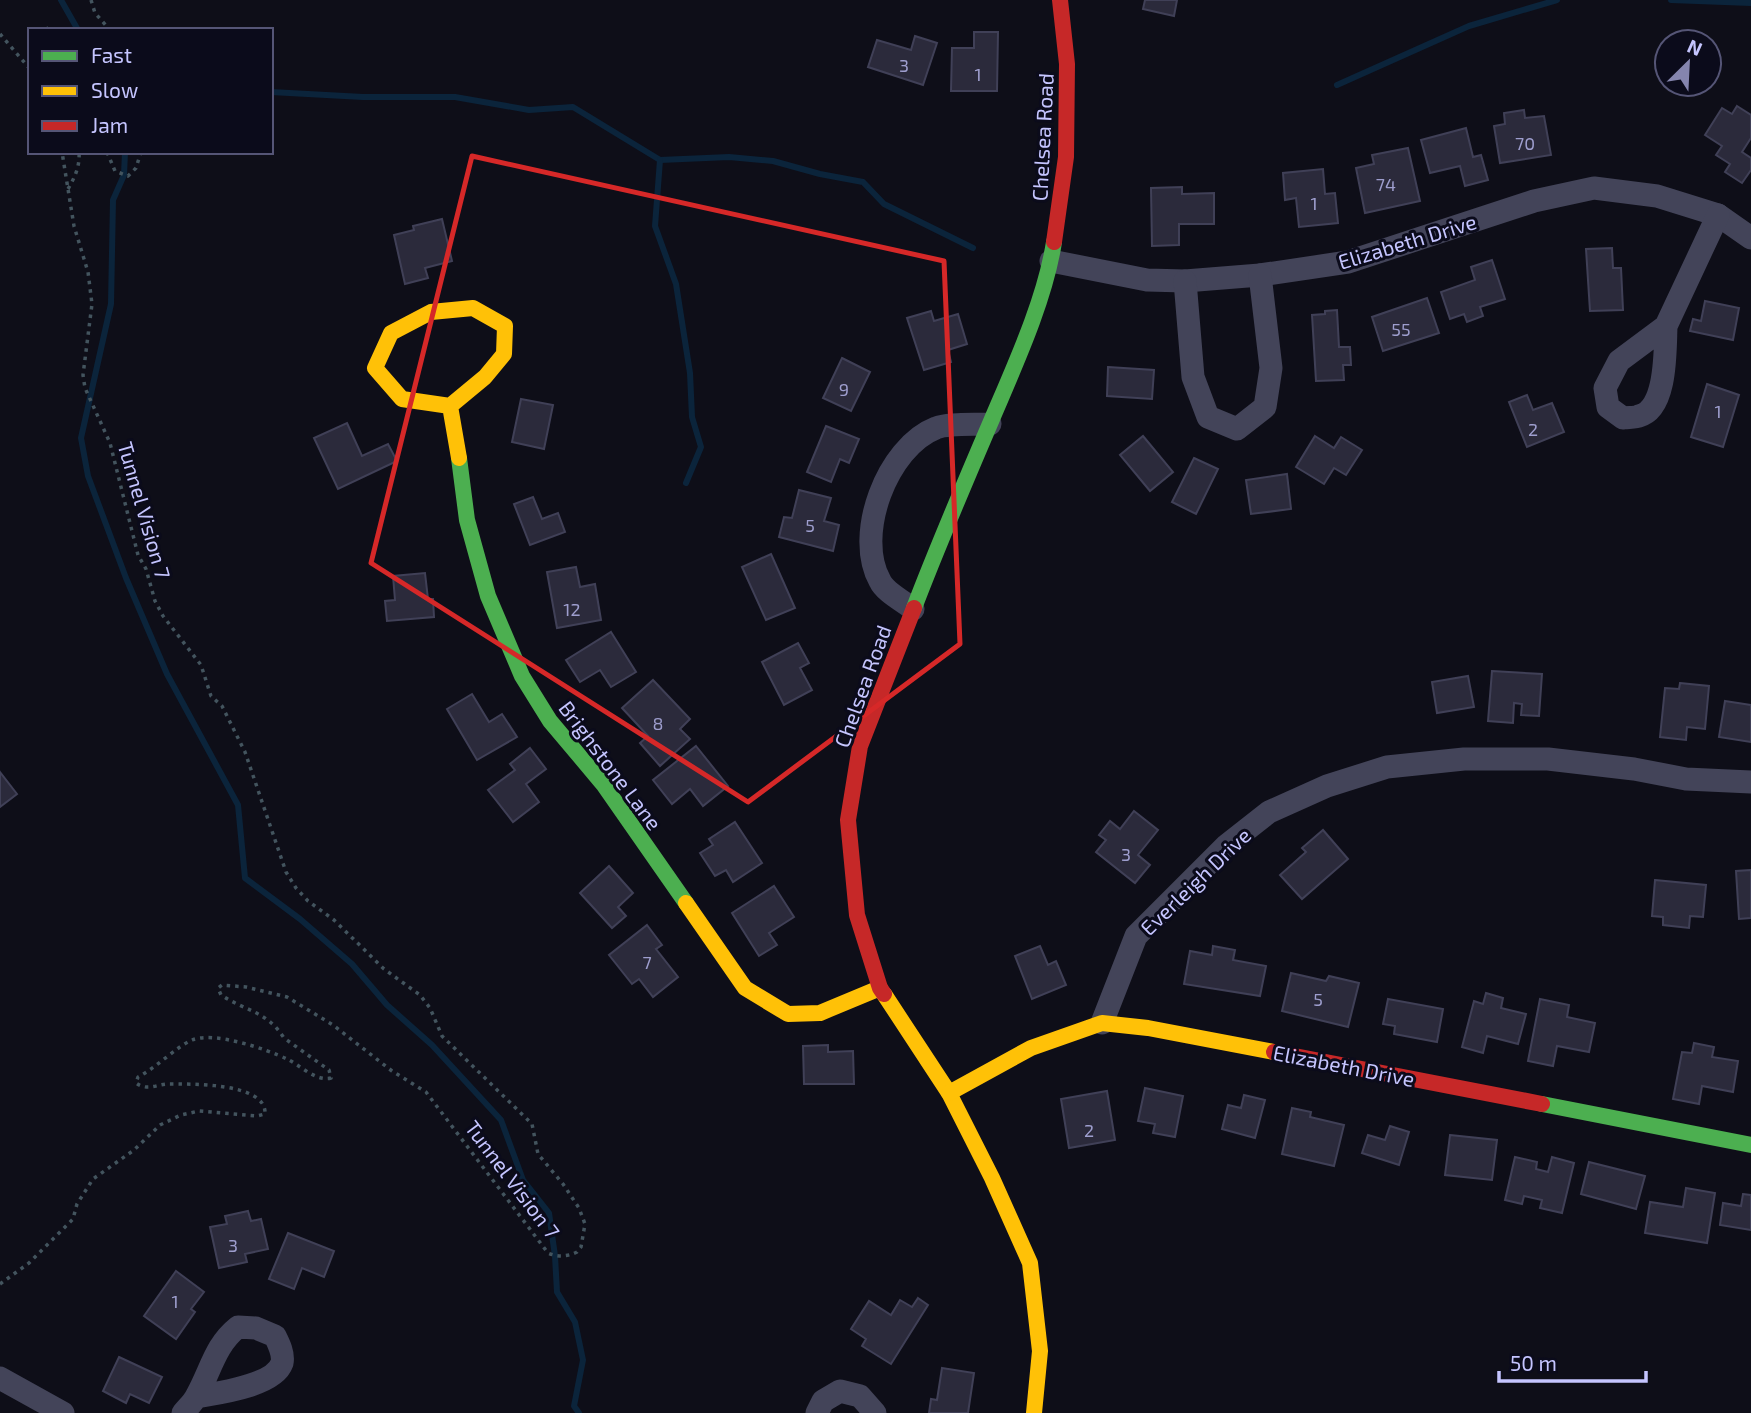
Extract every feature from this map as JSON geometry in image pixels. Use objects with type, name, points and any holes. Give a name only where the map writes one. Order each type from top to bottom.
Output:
[{"type":"street","name":"Chelsea Road","points":[[1034,1413],[1040,1351],[1030,1263],[992,1178],[949,1093],[880,988],[857,915],[848,820],[860,746],[913,609],[1020,354],[1051,261],[1066,157],[1067,64],[1060,0]]},
{"type":"street","name":"Elizabeth Drive","points":[[1051,261],[1147,280],[1185,281],[1260,275],[1348,262],[1535,201],[1594,188],[1657,196],[1718,215],[1751,238]]},
{"type":"street","points":[[1666,326],[1718,215]]},
{"type":"street","points":[[1185,281],[1193,377],[1208,417],[1237,429],[1265,407],[1271,368],[1260,275]]},
{"type":"street","points":[[473,309],[505,326],[504,354],[485,377],[450,406],[402,399],[374,368],[391,333],[431,312],[473,309]]},
{"type":"street","name":"Brighstone Lane","points":[[450,406],[467,520],[488,596],[522,676],[550,721],[603,784],[745,988],[788,1014],[820,1013],[880,988]]},
{"type":"street","points":[[913,609],[880,582],[877,572],[869,542],[879,493],[908,445],[937,427],[990,424]]},
{"type":"street","name":"Everleigh Drive","points":[[1102,1023],[1136,936],[1227,845],[1269,812],[1327,786],[1387,767],[1464,759],[1548,759],[1634,769],[1686,779],[1751,782]]},
{"type":"street","name":"Elizabeth Drive","points":[[949,1093],[1031,1048],[1102,1023],[1210,1039],[1751,1145]]},
{"type":"street","points":[[0,1378],[62,1413]]},
{"type":"street","points":[[817,1413],[823,1401],[840,1391],[860,1396],[874,1413]]},
{"type":"path","points":[[91,0],[95,13],[108,28]]},
{"type":"path","points":[[0,34],[28,67]]},
{"type":"path","name":"Tunnel Vision 7","points":[[0,1284],[29,1263],[73,1219],[77,1204],[93,1180],[134,1150],[160,1125],[181,1115],[199,1111],[249,1116],[265,1114],[261,1100],[237,1088],[166,1084],[149,1088],[136,1083],[138,1077],[191,1040],[218,1039],[268,1051],[289,1059],[324,1079],[331,1078],[329,1070],[284,1038],[258,1011],[222,995],[218,988],[222,985],[246,987],[288,997],[333,1025],[392,1071],[426,1092],[548,1253],[555,1256],[577,1252],[585,1231],[579,1208],[538,1154],[532,1124],[442,1036],[430,1008],[420,995],[384,969],[334,920],[308,901],[286,872],[244,752],[222,706],[211,696],[201,665],[155,601],[146,569],[138,555],[110,443],[85,388],[83,375],[92,304],[88,272],[74,226],[62,154]]},
{"type":"path","points":[[68,189],[75,177],[79,154]]},
{"type":"path","points":[[108,154],[111,165],[124,176],[133,173],[140,154]]},
{"type":"highlighted area","points":[[472,156],[944,261],[960,644],[748,802],[371,563]]},
{"type":"building","points":[[1145,0],[1177,0],[1174,16],[1143,9]]},
{"type":"building","points":[[974,32],[998,32],[997,91],[951,91],[952,48],[974,48]]},
{"type":"building","points":[[915,36],[937,43],[923,85],[868,67],[877,40],[911,50]]},
{"type":"building","points":[[1737,106],[1751,115],[1751,138],[1742,152],[1751,158],[1751,170],[1742,183],[1725,172],[1730,164],[1716,155],[1722,146],[1705,135],[1722,108],[1732,114]]},
{"type":"building","points":[[1524,110],[1525,118],[1544,116],[1551,155],[1500,163],[1494,126],[1505,124],[1504,113]]},
{"type":"building","points":[[1466,128],[1473,157],[1481,155],[1488,180],[1465,186],[1460,166],[1430,173],[1421,140]]},
{"type":"building","points":[[1408,148],[1420,201],[1365,213],[1356,168],[1374,164],[1372,155]]},
{"type":"building","points":[[1323,169],[1325,194],[1335,193],[1338,223],[1299,227],[1296,198],[1285,200],[1283,173]]},
{"type":"building","points":[[1182,187],[1182,194],[1214,193],[1214,224],[1179,224],[1179,245],[1152,246],[1151,188]]},
{"type":"building","points":[[442,219],[452,261],[425,268],[428,278],[405,284],[394,235],[414,230],[413,226]]},
{"type":"building","points":[[1612,248],[1613,268],[1621,268],[1623,310],[1590,311],[1586,249]]},
{"type":"building","points":[[1492,260],[1505,299],[1480,307],[1483,316],[1467,322],[1464,314],[1450,319],[1441,292],[1475,280],[1471,267]]},
{"type":"building","points":[[1427,298],[1439,333],[1383,351],[1372,317]]},
{"type":"building","points":[[1705,301],[1739,308],[1733,340],[1690,331],[1693,319],[1701,321]]},
{"type":"building","points":[[1337,310],[1339,347],[1350,347],[1351,365],[1343,365],[1344,380],[1316,381],[1312,315]]},
{"type":"building","points":[[931,311],[934,321],[958,314],[967,344],[948,350],[951,362],[924,370],[907,318]]},
{"type":"building","points":[[842,358],[870,372],[851,411],[823,398]]},
{"type":"building","points":[[1108,367],[1154,370],[1152,399],[1107,396]]},
{"type":"building","points":[[1707,384],[1739,395],[1723,447],[1691,437]]},
{"type":"building","points":[[1527,395],[1533,410],[1552,403],[1564,432],[1527,447],[1509,402]]},
{"type":"building","points":[[521,399],[553,405],[544,449],[512,442]]},
{"type":"building","points":[[347,423],[362,456],[388,444],[397,461],[338,489],[314,438]]},
{"type":"building","points":[[826,426],[859,439],[849,463],[840,459],[831,482],[807,472]]},
{"type":"building","points":[[1143,436],[1173,472],[1150,491],[1120,455]]},
{"type":"building","points":[[1315,436],[1334,448],[1341,437],[1362,450],[1346,475],[1334,468],[1324,484],[1296,467]]},
{"type":"building","points":[[1194,458],[1218,469],[1196,514],[1172,502]]},
{"type":"building","points":[[1287,474],[1291,509],[1251,514],[1246,480]]},
{"type":"building","points":[[799,490],[831,498],[824,521],[839,525],[833,551],[779,537],[784,517],[792,518]]},
{"type":"building","points":[[533,497],[542,519],[558,513],[565,532],[530,545],[514,504]]},
{"type":"building","points":[[771,554],[795,608],[766,620],[742,567]]},
{"type":"building","points":[[576,567],[580,587],[595,584],[601,620],[557,628],[547,572]]},
{"type":"building","points":[[425,573],[428,599],[433,599],[434,617],[387,621],[385,601],[395,600],[393,576]]},
{"type":"building","points":[[611,632],[636,672],[611,687],[600,670],[580,682],[566,660]]},
{"type":"building","points":[[798,643],[809,663],[800,668],[812,690],[784,705],[762,662]]},
{"type":"building","points":[[1492,671],[1542,674],[1539,716],[1521,715],[1522,704],[1514,703],[1513,723],[1488,721]]},
{"type":"building","points":[[1468,676],[1474,707],[1437,713],[1432,682]]},
{"type":"building","points":[[653,680],[690,719],[680,729],[690,739],[660,766],[640,743],[648,736],[622,708]]},
{"type":"building","points":[[1680,683],[1709,686],[1705,729],[1687,727],[1686,740],[1660,737],[1665,688],[1679,689]]},
{"type":"building","points":[[472,694],[489,722],[502,714],[517,737],[477,760],[447,709]]},
{"type":"building","points":[[1725,701],[1751,705],[1751,742],[1719,737]]},
{"type":"building","points":[[696,746],[728,786],[703,806],[690,789],[672,804],[653,780]]},
{"type":"building","points":[[530,748],[546,769],[526,784],[539,802],[513,822],[488,790],[515,770],[510,764]]},
{"type":"building","points":[[0,772],[17,794],[0,807]]},
{"type":"building","points":[[1134,811],[1158,830],[1138,855],[1150,865],[1135,883],[1096,852],[1106,840],[1099,835],[1110,821],[1120,829]]},
{"type":"building","points":[[735,822],[762,863],[733,882],[726,870],[715,876],[700,853],[713,845],[709,839]]},
{"type":"building","points":[[1323,830],[1348,859],[1302,899],[1280,875],[1306,852],[1302,848]]},
{"type":"building","points":[[609,866],[633,893],[618,907],[626,916],[612,928],[580,893]]},
{"type":"building","points":[[1751,870],[1751,918],[1739,919],[1736,871]]},
{"type":"building","points":[[1655,880],[1706,885],[1703,917],[1690,916],[1689,928],[1663,925],[1663,917],[1652,916]]},
{"type":"building","points":[[774,886],[794,917],[769,933],[777,945],[759,956],[732,913]]},
{"type":"building","points":[[647,925],[662,945],[656,949],[678,977],[653,997],[639,979],[632,984],[609,955]]},
{"type":"building","points":[[1040,946],[1048,965],[1056,961],[1066,985],[1032,999],[1015,956]]},
{"type":"building","points":[[1213,946],[1235,950],[1233,960],[1266,966],[1260,996],[1184,984],[1190,951],[1212,955]]},
{"type":"building","points":[[1291,973],[1326,981],[1329,976],[1359,983],[1348,1027],[1282,1011]]},
{"type":"building","points":[[1486,993],[1503,998],[1501,1008],[1526,1014],[1518,1044],[1487,1036],[1483,1053],[1462,1047],[1474,1001],[1483,1004]]},
{"type":"building","points":[[1388,999],[1443,1009],[1437,1042],[1394,1034],[1395,1026],[1383,1024]]},
{"type":"building","points":[[1540,999],[1569,1005],[1567,1017],[1595,1023],[1589,1052],[1557,1046],[1553,1066],[1528,1061]]},
{"type":"building","points":[[1694,1043],[1714,1047],[1712,1057],[1738,1061],[1733,1092],[1702,1086],[1699,1104],[1673,1099],[1682,1052],[1692,1053]]},
{"type":"building","points":[[828,1045],[828,1052],[853,1051],[854,1084],[804,1084],[803,1046]]},
{"type":"building","points":[[1145,1088],[1183,1096],[1175,1137],[1153,1133],[1155,1124],[1138,1121]]},
{"type":"building","points":[[1107,1091],[1115,1140],[1069,1148],[1061,1099]]},
{"type":"building","points":[[1244,1095],[1265,1100],[1255,1138],[1222,1129],[1228,1105],[1241,1108]]},
{"type":"building","points":[[1292,1108],[1311,1112],[1310,1117],[1344,1125],[1334,1166],[1282,1154]]},
{"type":"building","points":[[1390,1126],[1409,1132],[1399,1165],[1362,1153],[1368,1135],[1385,1140]]},
{"type":"building","points":[[1450,1135],[1497,1140],[1492,1180],[1445,1175]]},
{"type":"building","points":[[1515,1157],[1537,1162],[1536,1169],[1548,1172],[1552,1157],[1574,1163],[1562,1213],[1540,1208],[1542,1200],[1524,1196],[1522,1204],[1505,1200]]},
{"type":"building","points":[[1589,1162],[1645,1176],[1636,1209],[1581,1194]]},
{"type":"building","points":[[1686,1188],[1715,1193],[1707,1243],[1645,1233],[1650,1202],[1683,1207]]},
{"type":"building","points":[[1743,1194],[1751,1195],[1751,1230],[1720,1225],[1723,1203],[1741,1206]]},
{"type":"building","points":[[248,1211],[251,1221],[261,1219],[268,1249],[245,1254],[247,1262],[219,1268],[210,1227],[227,1224],[225,1216]]},
{"type":"building","points":[[288,1233],[334,1251],[324,1277],[302,1268],[294,1289],[269,1279]]},
{"type":"building","points":[[176,1271],[204,1292],[191,1309],[195,1312],[176,1339],[144,1316]]},
{"type":"building","points":[[918,1298],[928,1305],[891,1364],[862,1346],[866,1339],[851,1329],[869,1301],[891,1315],[900,1300],[912,1307]]},
{"type":"building","points":[[119,1357],[162,1377],[149,1403],[130,1394],[126,1403],[103,1391]]},
{"type":"building","points":[[942,1368],[974,1373],[968,1413],[929,1413],[931,1399],[937,1400]]},
{"type":"waterway","points":[[61,0],[77,28]]},
{"type":"waterway","points":[[1337,85],[1469,26],[1557,0]]},
{"type":"waterway","points":[[1671,0],[1751,3]]},
{"type":"waterway","points":[[273,92],[363,97],[455,97],[529,110],[573,107],[660,160],[729,157],[773,161],[863,182],[884,204],[973,248]]},
{"type":"waterway","points":[[125,154],[124,175],[113,200],[111,304],[81,438],[88,476],[126,578],[167,674],[238,805],[245,878],[300,919],[352,964],[387,1005],[432,1045],[501,1120],[523,1180],[549,1213],[557,1292],[575,1322],[583,1360],[574,1406],[579,1413]]},
{"type":"waterway","points":[[660,160],[655,226],[676,284],[690,373],[692,417],[701,447],[686,483]]},
{"type":"traffic: fast","points":[[914,608],[1028,332],[1044,287],[1054,242]]},
{"type":"traffic: fast","points":[[459,458],[467,520],[488,596],[522,676],[550,721],[603,784],[686,903]]},
{"type":"traffic: fast","points":[[1542,1104],[1751,1145]]},
{"type":"traffic: slow","points":[[450,406],[402,399],[375,368],[391,333],[431,312],[473,308],[505,326],[504,354],[485,377],[450,406],[459,458]]},
{"type":"traffic: slow","points":[[686,903],[745,988],[788,1014],[820,1013],[880,988]]},
{"type":"traffic: slow","points":[[884,994],[949,1093],[992,1178],[1030,1263],[1040,1351],[1034,1413]]},
{"type":"traffic: slow","points":[[949,1093],[1031,1048],[1102,1023],[1148,1028],[1274,1052]]},
{"type":"traffic: jam","points":[[1054,242],[1066,157],[1067,64],[1060,0]]},
{"type":"traffic: jam","points":[[884,994],[857,915],[848,820],[860,746],[914,608]]},
{"type":"traffic: jam","points":[[1274,1052],[1542,1104]]}]
